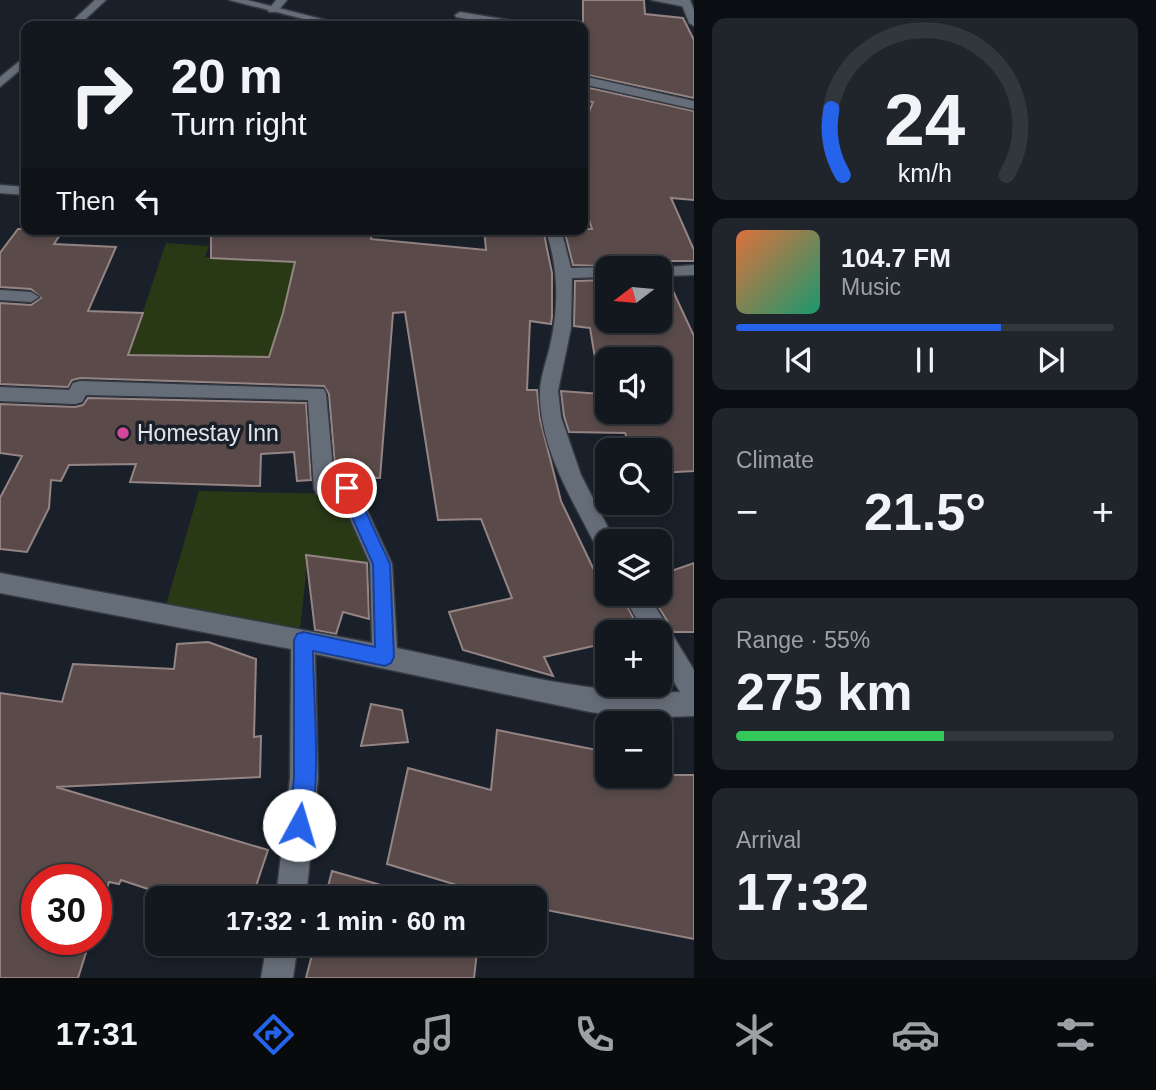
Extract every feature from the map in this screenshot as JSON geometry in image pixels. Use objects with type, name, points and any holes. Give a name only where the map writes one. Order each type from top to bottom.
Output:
[{"type":"street","points":[[78,21],[101,0]]},
{"type":"street","points":[[234,0],[322,21]]},
{"type":"street","points":[[273,10],[282,0]]},
{"type":"street","points":[[656,0],[685,2],[694,23]]},
{"type":"street","points":[[460,15],[496,21]]},
{"type":"street","points":[[0,83],[21,64]]},
{"type":"street","points":[[588,83],[694,105]]},
{"type":"street","points":[[0,189],[21,191]]},
{"type":"street","points":[[556,235],[563,272],[562,333],[549,396],[555,428],[572,477],[598,529]]},
{"type":"street","points":[[672,271],[694,270]]},
{"type":"street","points":[[563,272],[595,272]]},
{"type":"street","points":[[0,295],[31,297]]},
{"type":"street","points":[[0,394],[75,397],[80,388],[317,394],[324,489],[347,488],[381,564],[385,657]]},
{"type":"street","points":[[0,583],[303,640],[590,700],[636,706],[694,704]]},
{"type":"street","points":[[292,886],[304,778],[303,640]]},
{"type":"street","points":[[672,656],[694,693]]},
{"type":"street","points":[[277,978],[281,956]]},
{"type":"green space","points":[[166,243],[209,246],[205,257],[300,262],[273,357],[128,356]]},
{"type":"green space","points":[[199,491],[344,494],[374,564],[308,556],[300,628],[166,605]]},
{"type":"building","points":[[583,0],[644,0],[645,14],[683,18],[694,40],[694,98],[588,75],[588,21],[583,21]]},
{"type":"building","points":[[590,88],[694,111],[694,200],[671,198],[694,250],[694,261],[672,261],[672,256],[595,256],[595,266],[573,265],[566,235],[588,235],[588,229],[592,229],[588,217],[588,114],[593,102],[588,101]]},
{"type":"building","points":[[18,229],[21,229],[21,235],[60,235],[54,244],[116,247],[88,311],[143,313],[128,355],[269,357],[295,262],[211,258],[211,235],[372,235],[371,239],[486,250],[485,235],[544,235],[552,273],[552,317],[551,324],[530,321],[527,390],[537,390],[540,419],[561,501],[595,572],[595,606],[627,606],[635,620],[595,620],[595,646],[544,657],[553,676],[463,650],[449,612],[512,598],[481,519],[438,520],[405,312],[393,313],[380,478],[336,478],[329,394],[324,386],[80,378],[72,380],[68,387],[0,384],[0,303],[31,305],[41,298],[31,289],[0,287],[0,253]]},
{"type":"building","points":[[595,280],[595,333],[672,333],[672,289],[694,336],[694,471],[672,472],[672,438],[627,438],[625,433],[569,432],[561,391],[595,394],[595,424],[672,424],[672,347],[595,347],[595,358],[590,328],[574,326],[575,281]]},
{"type":"building","points":[[88,398],[306,403],[311,480],[297,481],[294,452],[261,454],[260,486],[130,482],[136,464],[69,465],[61,481],[51,480],[49,508],[27,552],[0,549],[0,498],[22,456],[0,453],[0,404],[75,407],[83,405]]},
{"type":"building","points":[[306,555],[367,563],[369,619],[343,612],[336,634],[315,630]]},
{"type":"building","points":[[694,563],[694,632],[674,632],[672,620],[667,620],[658,606],[672,606],[672,571]]},
{"type":"building","points":[[208,642],[256,659],[254,737],[261,736],[260,777],[56,787],[268,850],[256,886],[145,888],[121,880],[119,884],[112,883],[112,864],[21,864],[21,955],[85,955],[78,978],[0,978],[0,693],[62,702],[73,664],[174,669],[177,644]]},
{"type":"building","points":[[371,704],[402,710],[408,742],[361,746]]},
{"type":"building","points":[[497,730],[595,750],[595,788],[672,788],[672,775],[694,775],[694,939],[547,910],[547,886],[460,886],[387,864],[408,768],[491,790]]},
{"type":"building","points":[[332,871],[384,886],[328,886]]},
{"type":"building","points":[[312,956],[477,956],[474,978],[306,978]]},
{"type":"place","name":"Homestay Inn","points":[[123,433]]},
{"type":"route","points":[[299,825],[304,778],[303,640],[385,657],[381,564],[347,488]]}]
